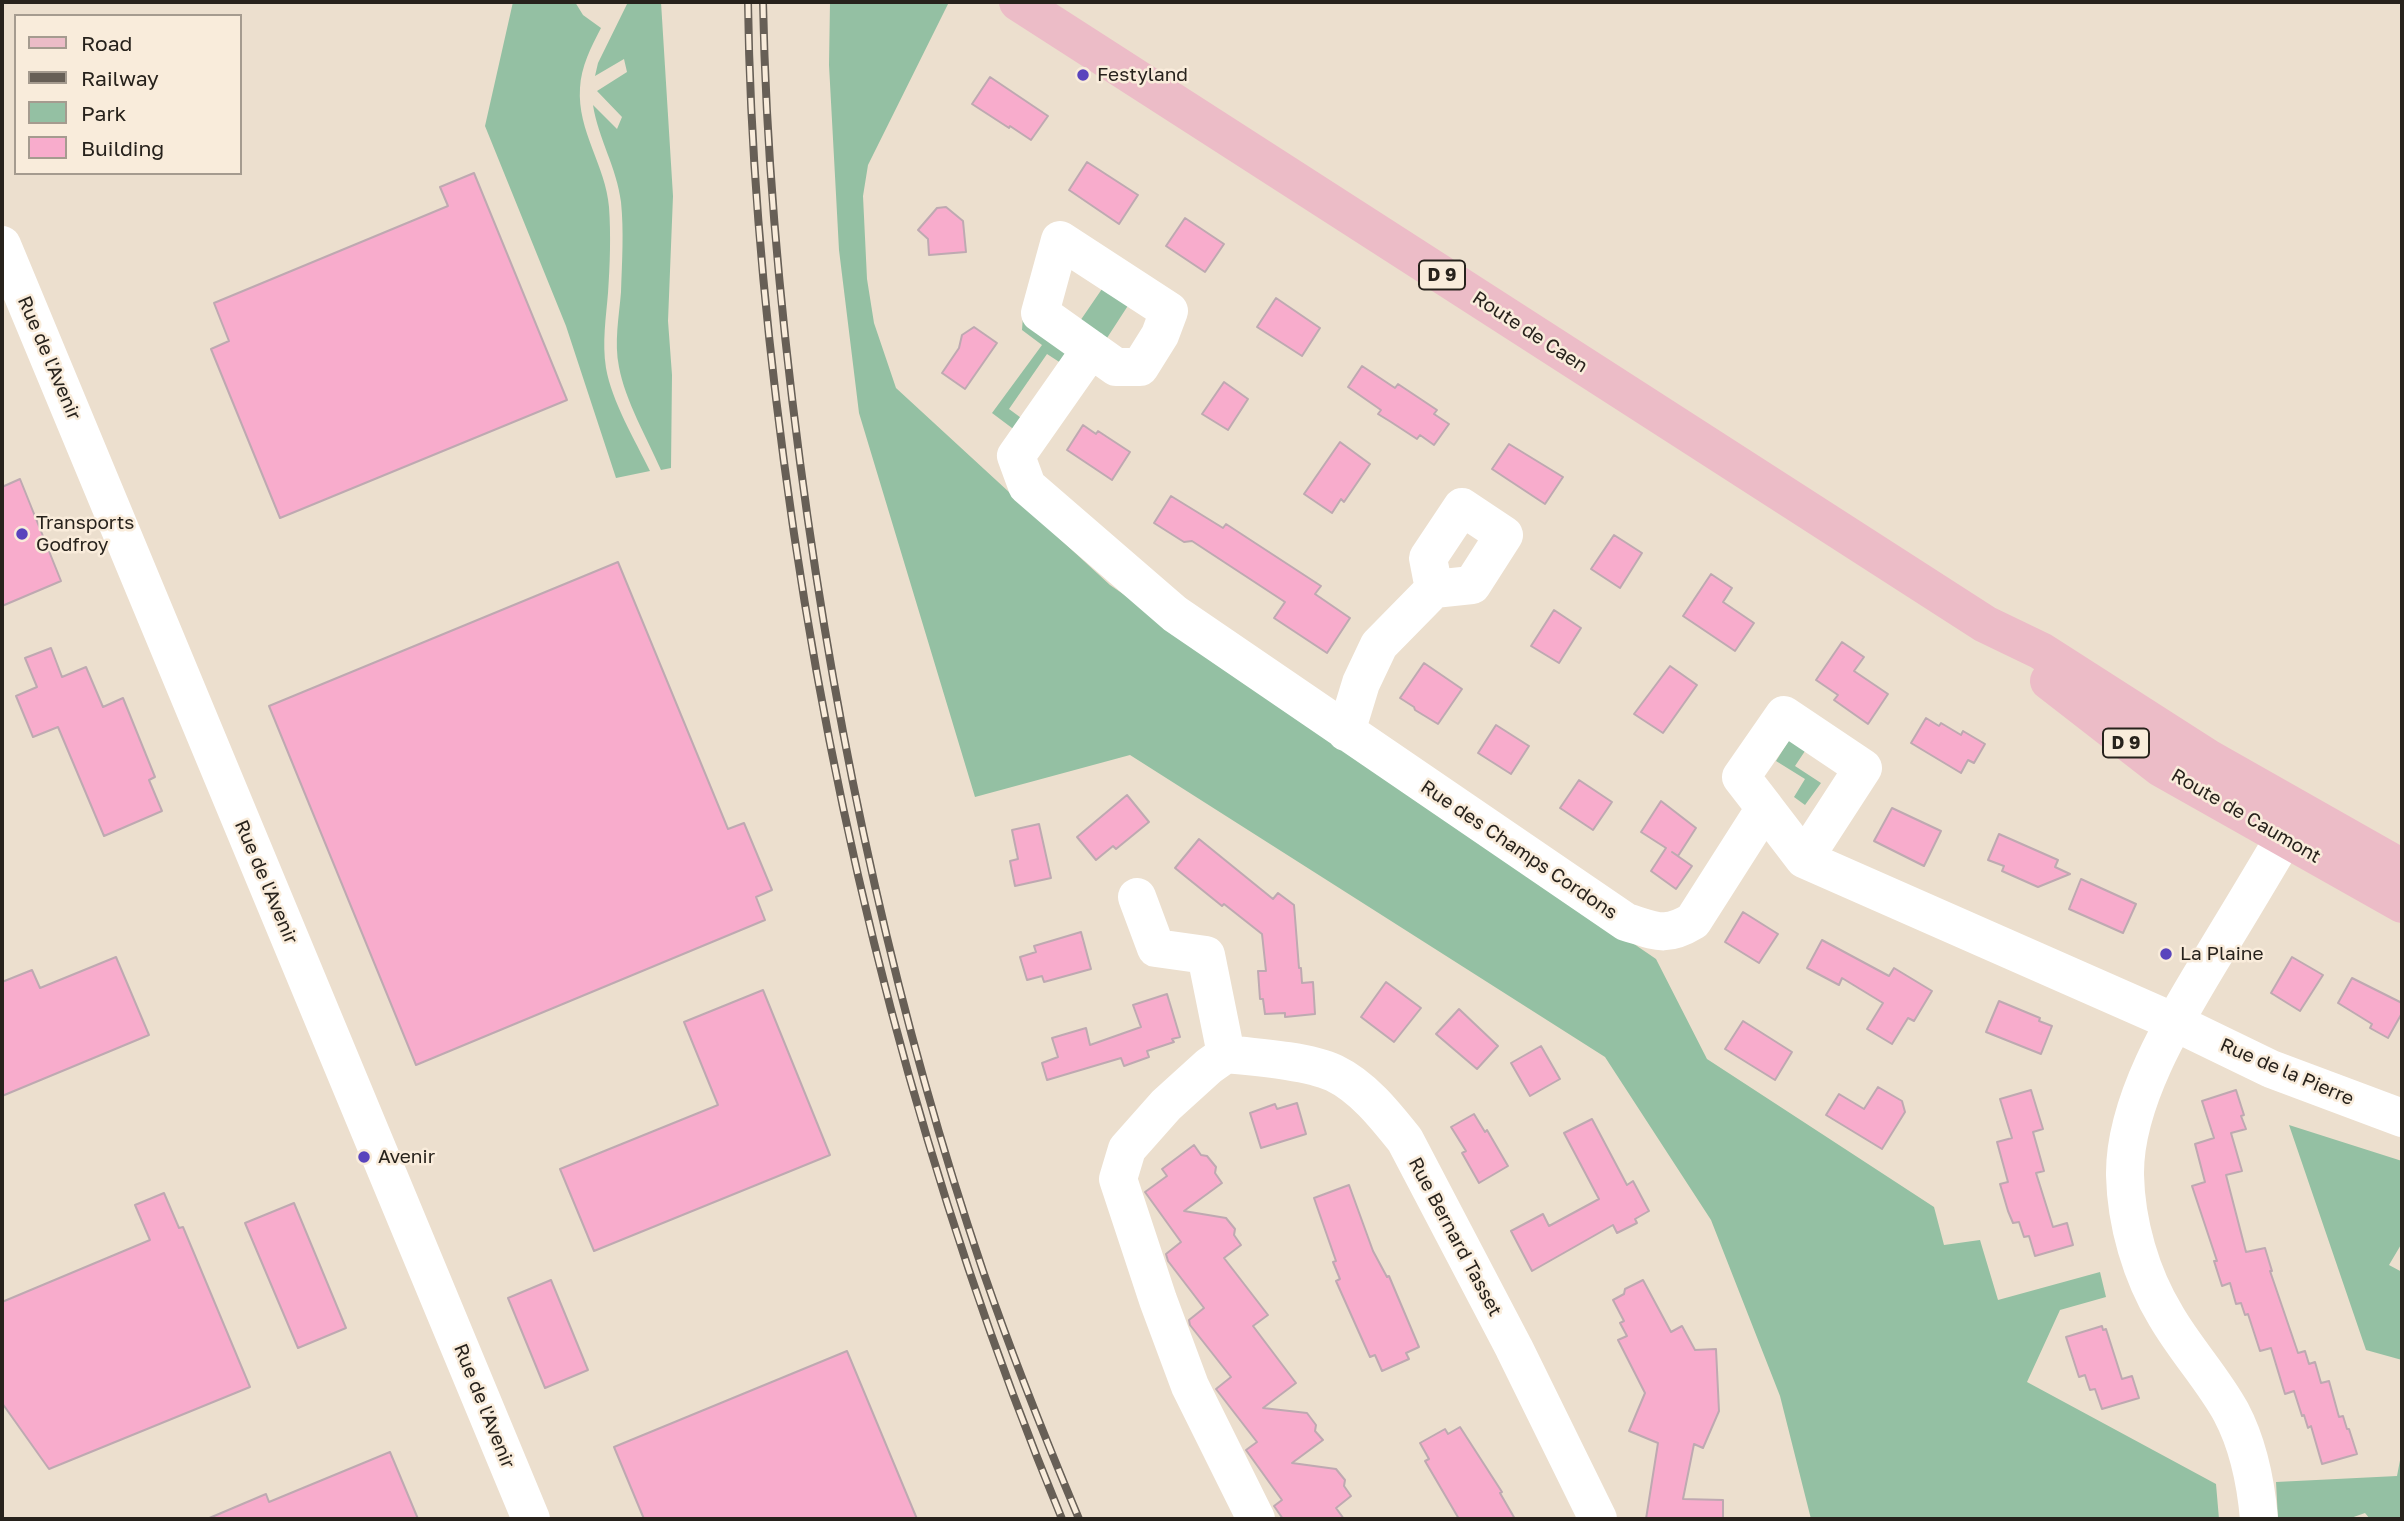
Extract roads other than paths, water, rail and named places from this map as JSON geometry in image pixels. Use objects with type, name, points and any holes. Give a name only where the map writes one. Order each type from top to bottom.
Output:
[{"type":"main road","name":"Route de Caen","points":[[1018,2],[1984,624]]},
{"type":"main road","name":"Route de Caumont","points":[[1984,624],[2040,651],[2208,758],[2292,825],[2402,904]]},
{"type":"main road","name":"Route de Caumont","points":[[2292,825],[2402,868]]},
{"type":"street","name":"Rue de l'Avenir","points":[[2,245],[531,1519]]},
{"type":"street","name":"Rue des Champs Cordons","points":[[1091,349],[1016,456],[1027,486],[1175,614],[1346,732],[1626,922],[1656,932],[1675,932],[1693,921],[1765,808]]},
{"type":"street","points":[[1346,732],[1361,683],[1379,645],[1434,589]]},
{"type":"street","points":[[1804,859],[1863,768],[1784,715],[1741,777],[1804,859],[2174,1022]]},
{"type":"street","points":[[2259,1519],[2258,1498],[2243,1438],[2231,1412],[2165,1315],[2140,1260],[2129,1217],[2125,1174],[2130,1134],[2140,1099],[2174,1022],[2292,825]]},
{"type":"street","points":[[1137,897],[1156,948],[1206,955],[1226,1054],[1166,1105],[1127,1149],[1118,1178],[1158,1300],[1190,1386],[1256,1519]]},
{"type":"street","name":"Rue de la Pierre","points":[[2174,1022],[2271,1069],[2402,1118]]},
{"type":"street","name":"Rue Bernard Tasset","points":[[1226,1054],[1304,1065],[1333,1073],[1381,1110],[1405,1140],[1514,1348],[1598,1519]]},
{"type":"railway","points":[[748,2],[755,175],[770,348],[804,598],[828,733],[856,867],[925,1132],[966,1262],[1062,1519]]},
{"type":"railway","points":[[763,2],[771,175],[786,347],[815,565],[850,769],[895,972],[951,1172],[1005,1334],[1079,1519]]},
{"type":"place","name":"Festyland","points":[[1083,75]]},
{"type":"place","name":"Transports Godfroy","points":[[22,534]]},
{"type":"place","name":"La Plaine","points":[[2166,954]]},
{"type":"place","name":"Avenir","points":[[364,1157]]}]
